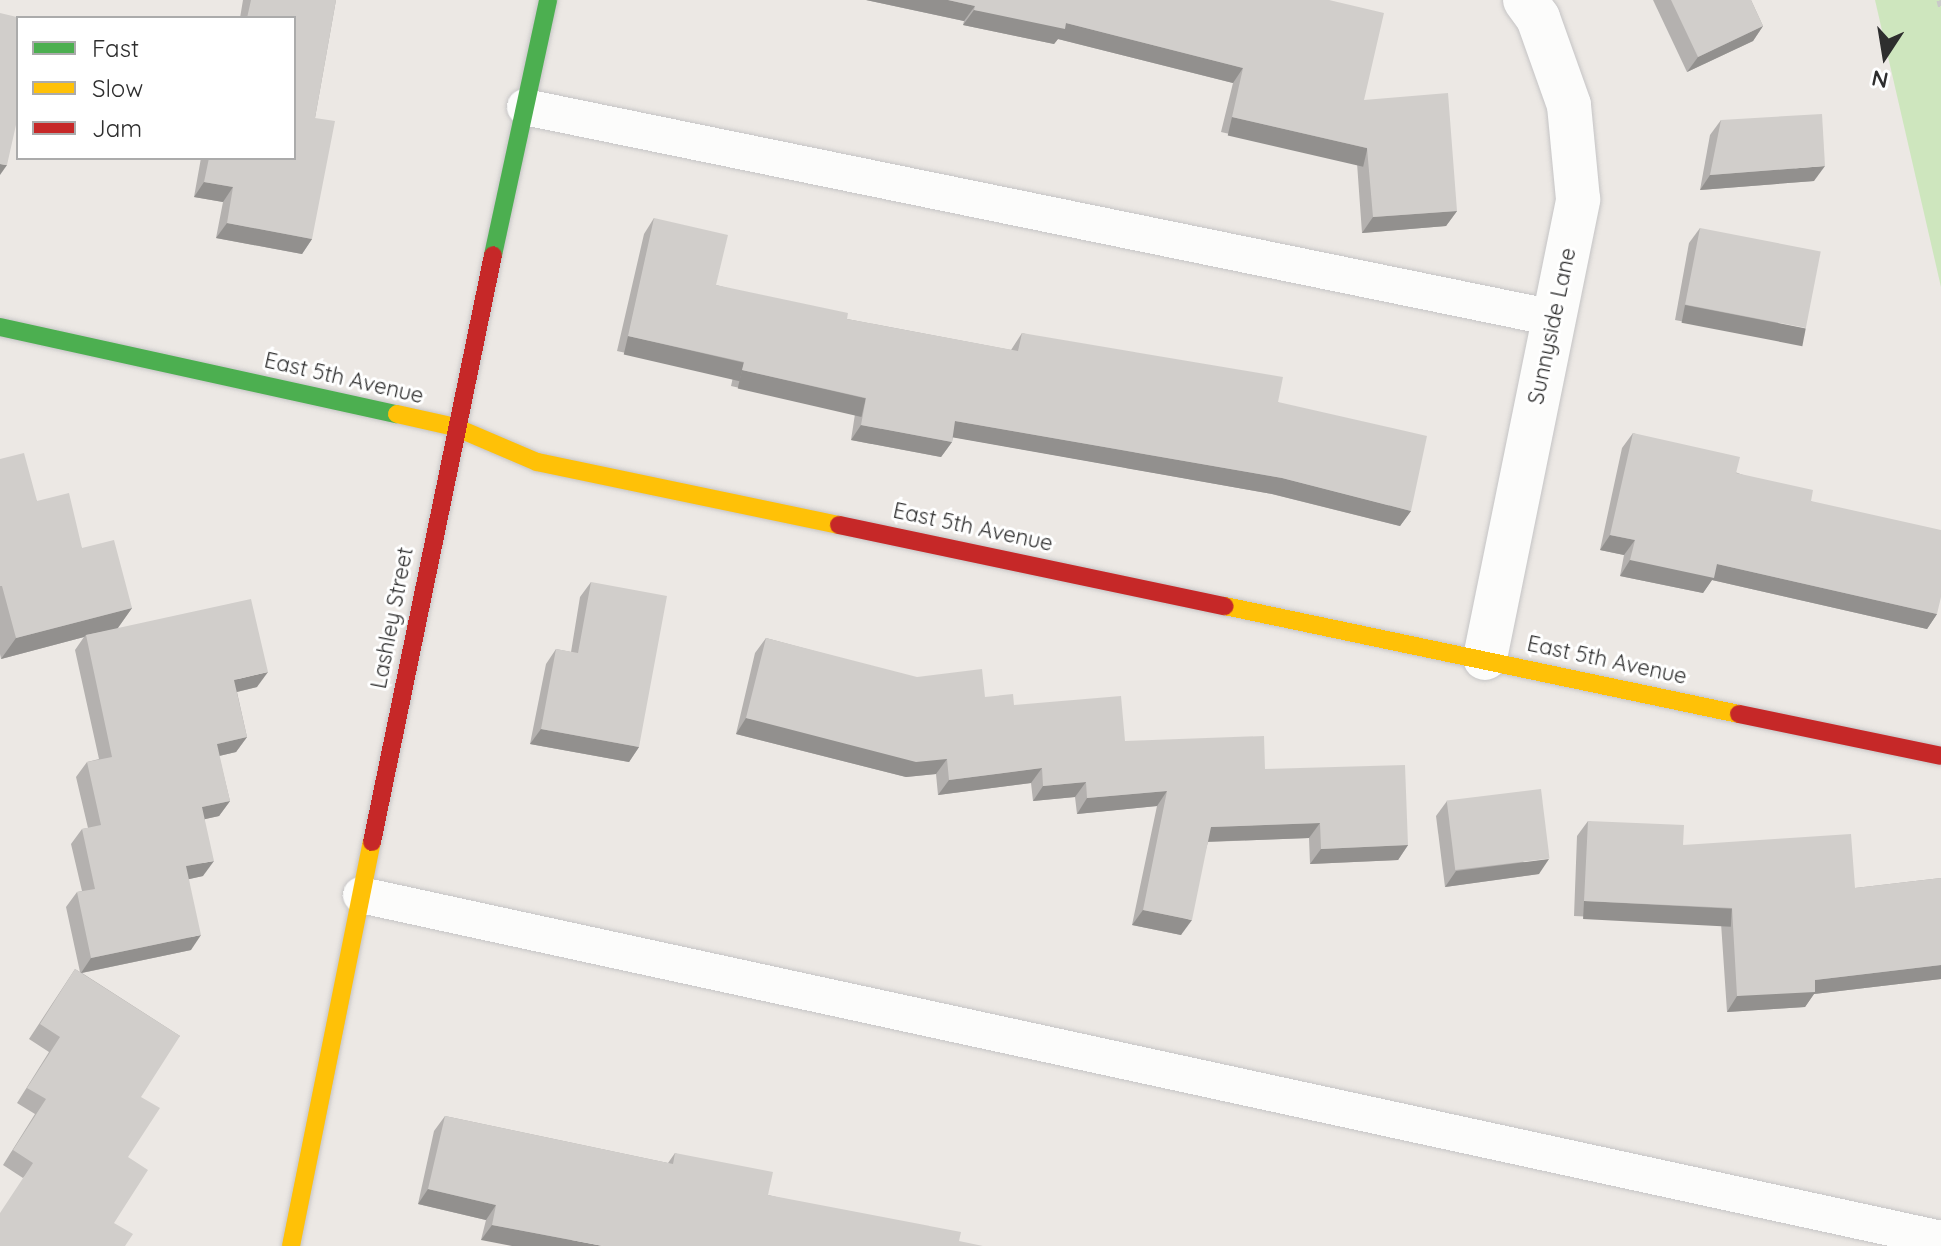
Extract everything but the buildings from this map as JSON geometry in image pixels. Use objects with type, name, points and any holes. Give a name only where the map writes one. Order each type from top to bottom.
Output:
[{"type":"street","name":"Lashley Street","points":[[291,1246],[455,427],[548,0]]},
{"type":"street","name":"Sunnyside Lane","points":[[1485,658],[1578,199],[1569,105],[1538,18],[1525,0]]},
{"type":"street","name":"East 5th Avenue","points":[[0,327],[455,427],[537,462],[1485,658],[1941,756]]},
{"type":"lane","points":[[525,107],[1554,318]]},
{"type":"lane","points":[[361,895],[1941,1239]]},
{"type":"path","points":[[1939,0],[1941,9]]},
{"type":"green space","points":[[1875,0],[1941,0],[1941,287]]},
{"type":"traffic: fast","points":[[493,255],[548,0]]},
{"type":"traffic: fast","points":[[0,327],[397,414]]},
{"type":"traffic: slow","points":[[397,414],[455,427],[537,462],[839,525]]},
{"type":"traffic: slow","points":[[1225,606],[1739,714]]},
{"type":"traffic: slow","points":[[291,1246],[372,842]]},
{"type":"traffic: jam","points":[[372,842],[493,255]]},
{"type":"traffic: jam","points":[[839,525],[1225,606]]},
{"type":"traffic: jam","points":[[1739,714],[1941,756]]}]
